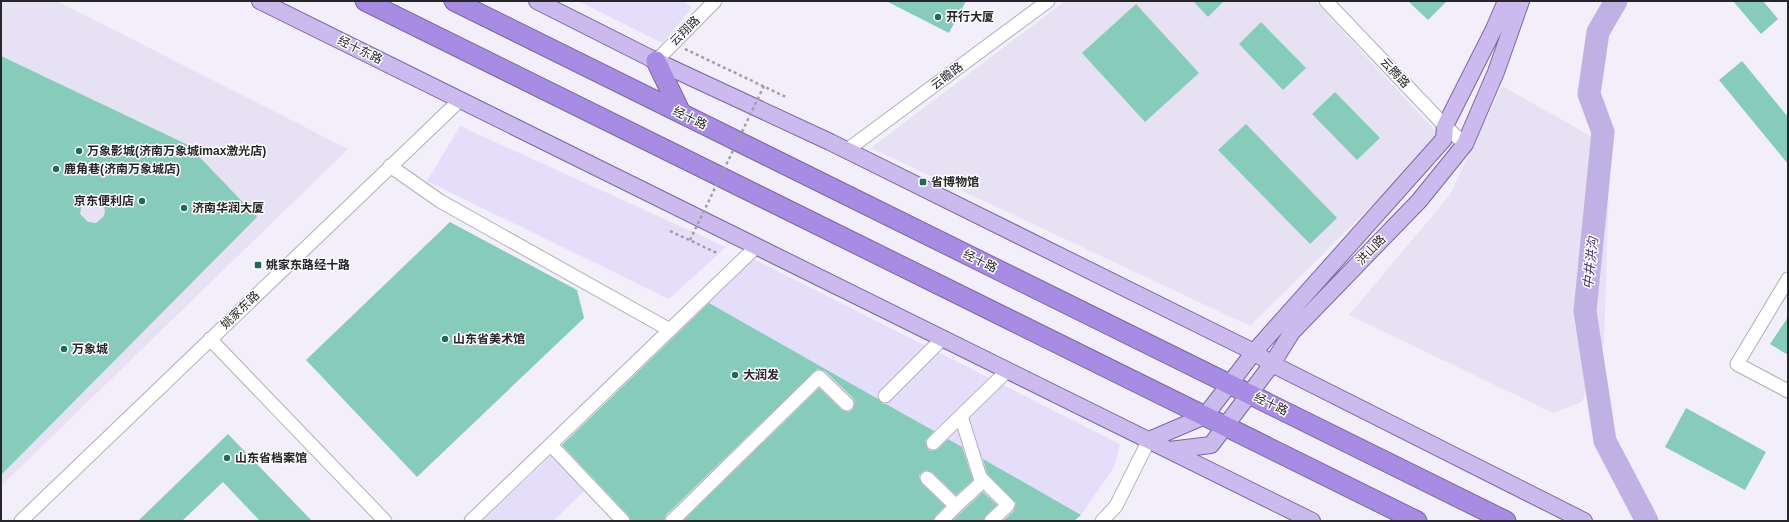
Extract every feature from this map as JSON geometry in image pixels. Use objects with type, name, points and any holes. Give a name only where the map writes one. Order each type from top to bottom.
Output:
[{"type":"highway","points":[[365,1],[1417,521]]},
{"type":"highway","name":"经十路","points":[[454,1],[1506,521]]},
{"type":"highway","points":[[656,61],[681,113]]},
{"type":"main road","name":"经十东路","points":[[260,1],[460,100]]},
{"type":"main road","points":[[537,1],[656,61],[847,150],[1254,352],[1272,364],[1584,521]]},
{"type":"main road","name":"洪山路","points":[[1149,440],[1205,416],[1254,352],[1444,139],[1445,126],[1494,29],[1506,1]]},
{"type":"main road","name":"洪山路","points":[[1169,450],[1211,445],[1272,364],[1292,332],[1419,201],[1465,144],[1496,72],[1522,1]]},
{"type":"main road","points":[[460,100],[1312,521]]},
{"type":"street","name":"云翔路","points":[[656,61],[715,1]]},
{"type":"street","name":"云瞻路","points":[[847,150],[1048,1]]},
{"type":"street","name":"云腾路","points":[[1326,1],[1445,126],[1465,144]]},
{"type":"street","name":"姚家东路","points":[[21,521],[460,100]]},
{"type":"street","points":[[390,166],[440,201],[670,330]]},
{"type":"street","points":[[471,521],[757,246]]},
{"type":"street","points":[[1788,280],[1737,364],[1788,391]]},
{"type":"street","points":[[210,339],[385,521]]},
{"type":"street","points":[[885,396],[942,339]]},
{"type":"street","points":[[933,443],[1008,370]]},
{"type":"street","points":[[672,521],[819,377],[847,404]]},
{"type":"street","points":[[961,416],[980,477],[1008,506],[992,521]]},
{"type":"street","points":[[1102,521],[1116,506],[1149,440]]},
{"type":"street","points":[[550,445],[623,521]]},
{"type":"street","points":[[928,478],[956,506]]},
{"type":"street","points":[[941,521],[983,481]]},
{"type":"path","points":[[673,43],[788,98]]},
{"type":"path","points":[[690,240],[764,86]]},
{"type":"path","points":[[670,231],[717,253]]},
{"type":"shaded area","name":"万象城","points":[[1,1],[57,1],[348,149],[1,486]]},
{"type":"shaded area","points":[[578,1],[684,1],[692,8],[662,43]]},
{"type":"shaded area","points":[[1065,1],[1315,1],[1441,137],[1250,326],[871,148]]},
{"type":"shaded area","points":[[1502,86],[1610,147],[1604,343],[1582,402],[1553,413],[1349,315],[1449,196]]},
{"type":"shaded area","points":[[460,126],[726,247],[669,299],[427,181]]},
{"type":"shaded area","name":"大润发","points":[[754,259],[1120,444],[1114,467],[1081,515],[1074,521],[613,521],[584,491],[553,521],[483,521]]},
{"type":"building","name":"开行大厦","points":[[886,1],[966,1],[949,33]]},
{"type":"building","points":[[1193,1],[1224,1],[1208,17]]},
{"type":"building","points":[[1408,1],[1447,1],[1428,20]]},
{"type":"building","points":[[1733,1],[1763,1],[1778,19],[1761,34]]},
{"type":"building","points":[[1136,4],[1199,73],[1145,122],[1082,53]]},
{"type":"building","points":[[1261,22],[1306,68],[1283,90],[1239,44]]},
{"type":"building","name":"万象城","points":[[1,56],[188,145],[257,217],[1,475]],"holes":[[[89,198],[98,198],[104,204],[105,213],[96,223],[88,222],[80,214],[82,203]]]},
{"type":"building","points":[[1742,61],[1788,117],[1788,164],[1719,80]]},
{"type":"building","points":[[1335,92],[1380,138],[1357,160],[1312,114]]},
{"type":"building","points":[[1246,124],[1337,218],[1310,244],[1218,150]]},
{"type":"building","name":"山东省美术馆","points":[[450,222],[577,290],[584,318],[417,477],[306,360]]},
{"type":"building","name":"大润发","points":[[709,303],[878,399],[883,404],[886,404],[934,431],[925,441],[927,448],[930,451],[938,449],[948,439],[962,447],[973,480],[956,495],[932,472],[925,470],[921,473],[919,476],[921,483],[945,506],[935,516],[933,521],[683,521],[819,388],[842,410],[849,412],[853,409],[855,402],[853,398],[825,371],[817,369],[666,515],[664,521],[631,521],[629,516],[562,445]]},
{"type":"building","points":[[1788,317],[1788,355],[1770,344]]},
{"type":"building","points":[[1686,408],[1766,452],[1745,490],[1665,447]]},
{"type":"building","name":"山东省档案馆","points":[[228,434],[312,521],[260,521],[223,482],[182,521],[138,521]]},
{"type":"building","points":[[983,459],[1081,515],[1074,521],[1003,521],[1014,511],[1016,503],[987,473]]},
{"type":"building","points":[[983,492],[997,505],[986,515],[983,521],[952,521]]},
{"type":"waterway","name":"中井洪沟","points":[[1616,1],[1598,32],[1589,94],[1603,132],[1585,311],[1605,441],[1647,521]]},
{"type":"place","name":"开行大厦","points":[[938,17]]},
{"type":"place","name":"万象影城(济南万象城imax激光店)","points":[[79,151]]},
{"type":"place","name":"鹿角巷(济南万象城店)","points":[[56,169]]},
{"type":"place","name":"省博物馆","points":[[923,182]]},
{"type":"place","name":"京东便利店","points":[[142,201]]},
{"type":"place","name":"济南华润大厦","points":[[184,208]]},
{"type":"place","name":"姚家东路经十路","points":[[258,265]]},
{"type":"place","name":"山东省美术馆","points":[[445,339]]},
{"type":"place","name":"万象城","points":[[64,349]]},
{"type":"place","name":"大润发","points":[[735,375]]},
{"type":"place","name":"山东省档案馆","points":[[227,458]]}]
